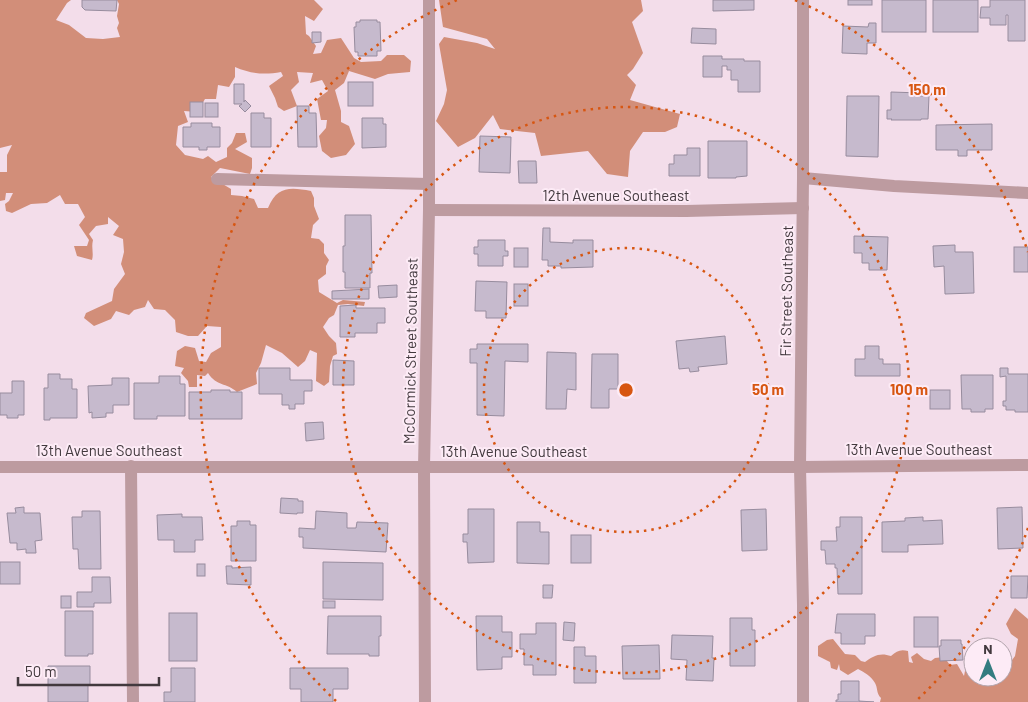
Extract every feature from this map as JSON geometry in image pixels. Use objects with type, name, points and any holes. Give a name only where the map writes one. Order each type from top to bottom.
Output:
[{"type":"street","name":"McCormick Street Southeast","points":[[425,702],[424,467],[429,210],[429,0]]},
{"type":"street","name":"Fir Street Southeast","points":[[803,0],[800,467],[803,702]]},
{"type":"street","points":[[803,178],[894,186],[1028,193]]},
{"type":"street","points":[[217,179],[429,184]]},
{"type":"street","name":"12th Avenue Southeast","points":[[429,210],[686,211],[803,208]]},
{"type":"street","name":"13th Avenue Southeast","points":[[0,466],[800,467],[1028,465]]},
{"type":"street","points":[[131,466],[133,702]]},
{"type":"shaded area","points":[[0,0],[71,0],[56,20],[69,25],[86,38],[103,39],[120,37],[117,28],[119,23],[117,16],[119,4],[117,0],[314,0],[323,9],[314,21],[305,16],[306,34],[316,46],[313,54],[321,53],[327,40],[341,38],[354,58],[361,62],[381,61],[387,55],[404,55],[411,61],[410,72],[388,74],[375,79],[349,71],[344,83],[335,90],[341,111],[341,122],[349,126],[355,144],[346,155],[331,158],[322,151],[319,136],[326,128],[327,120],[321,120],[317,99],[328,91],[322,80],[310,83],[313,73],[297,72],[299,82],[291,90],[297,106],[284,111],[278,107],[269,86],[283,76],[281,72],[258,73],[235,67],[235,77],[229,87],[218,85],[216,99],[205,99],[197,112],[184,111],[188,122],[178,126],[176,145],[185,155],[203,159],[208,156],[216,162],[227,157],[227,148],[232,143],[236,133],[245,133],[247,142],[235,149],[252,158],[250,174],[220,168],[211,177],[231,189],[231,195],[254,199],[258,208],[268,208],[276,196],[285,190],[311,191],[319,219],[313,225],[311,238],[319,239],[324,244],[324,253],[329,260],[326,266],[326,274],[318,280],[319,292],[337,303],[343,300],[365,302],[364,306],[338,305],[334,315],[329,318],[323,327],[336,343],[337,354],[333,356],[330,366],[329,382],[324,386],[316,381],[317,353],[310,350],[305,361],[298,367],[282,353],[266,345],[256,373],[257,384],[237,392],[218,383],[208,373],[205,376],[197,375],[197,387],[189,387],[188,381],[181,373],[184,368],[175,366],[177,351],[185,346],[195,348],[199,361],[206,362],[211,353],[221,347],[221,327],[207,326],[198,336],[188,336],[176,332],[175,320],[165,310],[154,309],[148,300],[145,307],[134,310],[129,315],[116,311],[111,319],[94,326],[84,318],[86,313],[112,301],[114,289],[125,274],[121,264],[124,252],[123,239],[113,235],[119,226],[108,217],[108,224],[96,226],[89,234],[93,240],[92,260],[77,256],[74,246],[87,246],[89,240],[79,225],[85,217],[78,204],[65,204],[60,195],[47,203],[31,204],[12,213],[6,211],[5,204],[13,193],[6,193],[5,200],[0,201],[0,172],[7,172],[7,155],[12,145],[0,148]]},
{"type":"shaded area","points":[[439,0],[641,0],[643,11],[632,22],[643,53],[627,75],[636,85],[630,100],[680,114],[677,127],[665,132],[643,132],[630,151],[628,177],[607,174],[588,151],[541,156],[535,133],[500,129],[493,115],[475,138],[458,147],[436,121],[444,104],[447,90],[439,44],[444,37],[477,43],[495,49],[487,39],[443,27]]},
{"type":"shaded area","points":[[1015,608],[1028,619],[1028,702],[880,702],[881,698],[876,685],[867,674],[858,669],[848,675],[840,670],[839,664],[837,670],[831,668],[830,662],[818,656],[818,646],[827,640],[833,639],[845,654],[855,655],[865,662],[874,656],[891,656],[905,650],[908,651],[909,662],[913,663],[911,657],[917,653],[924,659],[931,661],[935,658],[944,657],[950,665],[957,664],[963,674],[963,687],[1013,687],[1013,659],[1018,639],[1011,634],[1006,624]]},
{"type":"building","points":[[82,0],[117,0],[116,11],[85,10],[82,7]]},
{"type":"building","points":[[713,0],[754,0],[754,10],[713,11]]},
{"type":"building","points":[[848,0],[872,0],[872,5],[848,5]]},
{"type":"building","points":[[882,0],[926,0],[926,32],[882,32]]},
{"type":"building","points":[[933,0],[978,0],[978,32],[933,32]]},
{"type":"building","points":[[990,0],[1025,0],[1025,41],[1008,41],[1008,15],[1006,15],[1006,25],[990,25],[990,18],[980,18],[981,7],[990,7]]},
{"type":"building","points":[[360,20],[377,20],[377,22],[380,22],[381,51],[377,51],[377,56],[358,56],[358,52],[355,52],[354,27],[356,27],[356,22],[360,22]]},
{"type":"building","points":[[869,23],[876,23],[876,43],[867,43],[867,54],[842,53],[843,26],[868,27]]},
{"type":"building","points":[[692,28],[716,29],[716,44],[691,43]]},
{"type":"building","points":[[312,32],[321,32],[321,42],[312,43]]},
{"type":"building","points":[[703,56],[722,56],[722,59],[760,61],[760,92],[738,92],[738,80],[731,80],[731,70],[727,70],[727,66],[722,66],[722,77],[703,77]]},
{"type":"building","points":[[348,82],[373,82],[373,106],[348,106]]},
{"type":"building","points":[[234,84],[244,84],[244,102],[245,100],[251,106],[245,112],[239,106],[242,104],[234,104]]},
{"type":"building","points":[[891,92],[921,93],[920,96],[929,96],[928,119],[887,119],[887,110],[891,110]]},
{"type":"building","points":[[847,96],[879,96],[878,157],[846,156]]},
{"type":"building","points":[[190,102],[203,102],[203,117],[190,117]]},
{"type":"building","points":[[205,103],[218,103],[218,117],[205,117]]},
{"type":"building","points":[[297,106],[309,106],[309,113],[316,113],[317,147],[298,147]]},
{"type":"building","points":[[251,113],[264,113],[264,118],[271,118],[271,147],[251,147]]},
{"type":"building","points":[[362,118],[383,118],[383,124],[386,124],[386,147],[362,148]]},
{"type":"building","points":[[191,123],[212,123],[212,127],[220,127],[220,147],[207,147],[207,150],[199,150],[199,147],[183,147],[183,127],[191,127]]},
{"type":"building","points":[[992,124],[992,150],[967,150],[967,156],[958,156],[958,150],[936,150],[936,125]]},
{"type":"building","points":[[480,136],[511,137],[510,173],[479,172]]},
{"type":"building","points":[[708,141],[747,141],[747,176],[708,178]]},
{"type":"building","points":[[687,148],[700,148],[700,176],[669,176],[669,164],[674,164],[674,155],[687,155]]},
{"type":"building","points":[[518,161],[536,161],[537,183],[519,183]]},
{"type":"building","points":[[345,215],[371,215],[372,273],[370,273],[370,288],[345,288],[343,246],[345,246]]},
{"type":"building","points":[[543,228],[550,228],[550,242],[573,243],[573,240],[593,240],[593,267],[561,268],[561,266],[548,266],[548,260],[542,260]]},
{"type":"building","points":[[854,236],[888,237],[887,270],[869,270],[869,263],[862,263],[862,253],[854,253]]},
{"type":"building","points":[[478,240],[505,240],[505,251],[508,251],[508,256],[503,256],[503,266],[478,266],[478,254],[474,254],[474,247],[478,247]]},
{"type":"building","points":[[955,245],[955,252],[973,252],[974,293],[945,294],[944,266],[934,267],[933,246]]},
{"type":"building","points":[[1014,247],[1028,247],[1028,272],[1014,272]]},
{"type":"building","points":[[514,248],[528,248],[528,267],[514,267]]},
{"type":"building","points":[[476,281],[507,282],[506,318],[486,318],[486,311],[475,311]]},
{"type":"building","points":[[514,284],[528,284],[528,306],[514,306]]},
{"type":"building","points":[[397,285],[397,297],[379,298],[378,286]]},
{"type":"building","points":[[369,289],[369,299],[332,299],[332,291]]},
{"type":"building","points":[[356,305],[356,308],[385,308],[385,323],[377,323],[377,333],[355,333],[355,337],[340,337],[340,306]]},
{"type":"building","points":[[725,336],[727,364],[698,367],[699,371],[690,372],[689,368],[679,369],[676,341]]},
{"type":"building","points":[[477,344],[528,344],[528,362],[505,361],[504,416],[477,415],[477,363],[470,363],[470,349],[477,349]]},
{"type":"building","points":[[865,346],[879,346],[879,359],[883,359],[883,364],[900,364],[900,376],[855,376],[855,359],[865,359]]},
{"type":"building","points":[[547,352],[576,353],[576,390],[567,389],[566,409],[546,409]]},
{"type":"building","points":[[592,354],[618,354],[618,389],[609,389],[609,408],[591,408]]},
{"type":"building","points":[[333,360],[354,361],[354,385],[333,385]]},
{"type":"building","points":[[259,368],[290,368],[290,380],[312,380],[312,391],[304,391],[304,404],[295,404],[295,409],[289,409],[289,405],[282,405],[282,394],[259,394]]},
{"type":"building","points":[[1000,368],[1008,368],[1008,374],[1028,374],[1028,412],[1006,410],[1006,406],[1003,406],[1003,401],[1006,401],[1006,376],[1000,377]]},
{"type":"building","points":[[48,374],[60,374],[60,379],[72,379],[72,389],[77,389],[77,418],[50,418],[50,420],[44,420],[44,388],[48,388]]},
{"type":"building","points":[[961,375],[993,375],[993,409],[985,409],[985,412],[971,412],[971,409],[962,409]]},
{"type":"building","points":[[159,376],[180,376],[180,384],[185,384],[185,416],[157,416],[157,419],[134,419],[134,383],[159,383]]},
{"type":"building","points":[[112,378],[129,378],[129,405],[113,405],[113,413],[106,413],[106,417],[92,418],[92,412],[89,413],[88,386],[112,385]]},
{"type":"building","points":[[12,381],[24,381],[24,415],[18,415],[18,418],[7,418],[7,415],[0,415],[0,393],[12,393]]},
{"type":"building","points":[[211,390],[242,392],[242,419],[189,419],[189,392],[211,392]]},
{"type":"building","points":[[930,390],[950,390],[950,409],[930,409]]},
{"type":"building","points":[[323,422],[324,439],[306,441],[305,423]]},
{"type":"building","points":[[281,498],[303,501],[303,513],[280,513]]},
{"type":"building","points":[[24,507],[24,513],[40,513],[42,540],[35,541],[36,553],[26,553],[26,549],[17,550],[17,543],[10,543],[7,513],[16,513],[15,508]]},
{"type":"building","points":[[1022,507],[1023,548],[998,549],[997,508]]},
{"type":"building","points":[[468,509],[494,509],[494,562],[468,563],[467,542],[463,542],[463,534],[468,534]]},
{"type":"building","points":[[766,509],[767,550],[742,551],[741,510]]},
{"type":"building","points":[[82,511],[100,511],[101,569],[79,569],[78,549],[73,549],[72,517],[82,517]]},
{"type":"building","points":[[316,511],[347,513],[347,528],[356,528],[357,522],[388,523],[386,552],[303,548],[303,537],[299,537],[299,528],[315,529]]},
{"type":"building","points":[[182,514],[182,517],[202,517],[203,540],[195,540],[195,552],[174,552],[174,540],[158,540],[157,515]]},
{"type":"building","points":[[840,517],[862,517],[862,594],[838,594],[837,568],[835,568],[835,564],[826,564],[825,550],[821,550],[821,541],[837,541],[836,527],[840,527]]},
{"type":"building","points":[[923,517],[923,521],[942,520],[943,544],[908,545],[908,552],[882,552],[882,522],[905,521],[905,518]]},
{"type":"building","points":[[237,521],[250,521],[250,525],[256,525],[256,561],[231,561],[231,526],[237,526]]},
{"type":"building","points":[[517,522],[540,522],[540,532],[549,532],[549,564],[517,563]]},
{"type":"building","points":[[571,535],[591,535],[591,563],[571,563]]},
{"type":"building","points":[[0,562],[20,562],[20,584],[0,584]]},
{"type":"building","points":[[323,562],[383,563],[383,600],[323,599]]},
{"type":"building","points":[[197,564],[205,564],[205,576],[197,576]]},
{"type":"building","points":[[226,566],[232,566],[232,568],[251,567],[251,585],[227,584]]},
{"type":"building","points":[[1011,576],[1028,576],[1027,598],[1011,598]]},
{"type":"building","points":[[92,577],[110,577],[111,603],[94,603],[94,607],[77,607],[77,592],[92,592]]},
{"type":"building","points":[[543,585],[553,585],[552,598],[543,598]]},
{"type":"building","points":[[61,596],[71,596],[71,608],[61,608]]},
{"type":"building","points":[[323,601],[335,601],[335,608],[323,608]]},
{"type":"building","points":[[65,611],[93,611],[93,654],[88,654],[88,656],[65,656]]},
{"type":"building","points":[[169,613],[197,613],[197,661],[169,661]]},
{"type":"building","points":[[837,614],[875,614],[875,636],[865,636],[865,644],[841,644],[841,633],[835,633]]},
{"type":"building","points":[[328,616],[381,616],[379,656],[369,656],[369,654],[327,654]]},
{"type":"building","points":[[476,616],[502,616],[502,632],[512,632],[512,657],[502,657],[502,669],[477,670]]},
{"type":"building","points":[[914,617],[938,617],[938,647],[914,647]]},
{"type":"building","points":[[730,618],[752,618],[752,630],[755,630],[755,666],[730,666]]},
{"type":"building","points":[[564,622],[575,623],[574,641],[563,640]]},
{"type":"building","points":[[536,623],[556,623],[556,675],[533,675],[533,665],[524,665],[524,649],[520,649],[520,634],[536,634]]},
{"type":"building","points":[[672,635],[713,636],[713,681],[686,680],[687,660],[671,659]]},
{"type":"building","points":[[941,640],[961,640],[963,660],[940,661],[939,646],[941,646]]},
{"type":"building","points":[[659,645],[660,679],[623,679],[622,646]]},
{"type":"building","points":[[574,647],[585,647],[585,656],[596,656],[596,683],[574,683]]},
{"type":"building","points":[[48,666],[90,666],[88,702],[48,702]]},
{"type":"building","points":[[171,668],[195,668],[195,702],[164,702],[164,692],[171,692]]},
{"type":"building","points":[[290,668],[348,668],[348,689],[333,689],[333,702],[301,702],[301,689],[290,689]]},
{"type":"building","points":[[841,681],[859,681],[859,701],[874,702],[836,702],[838,694],[841,694]]}]
